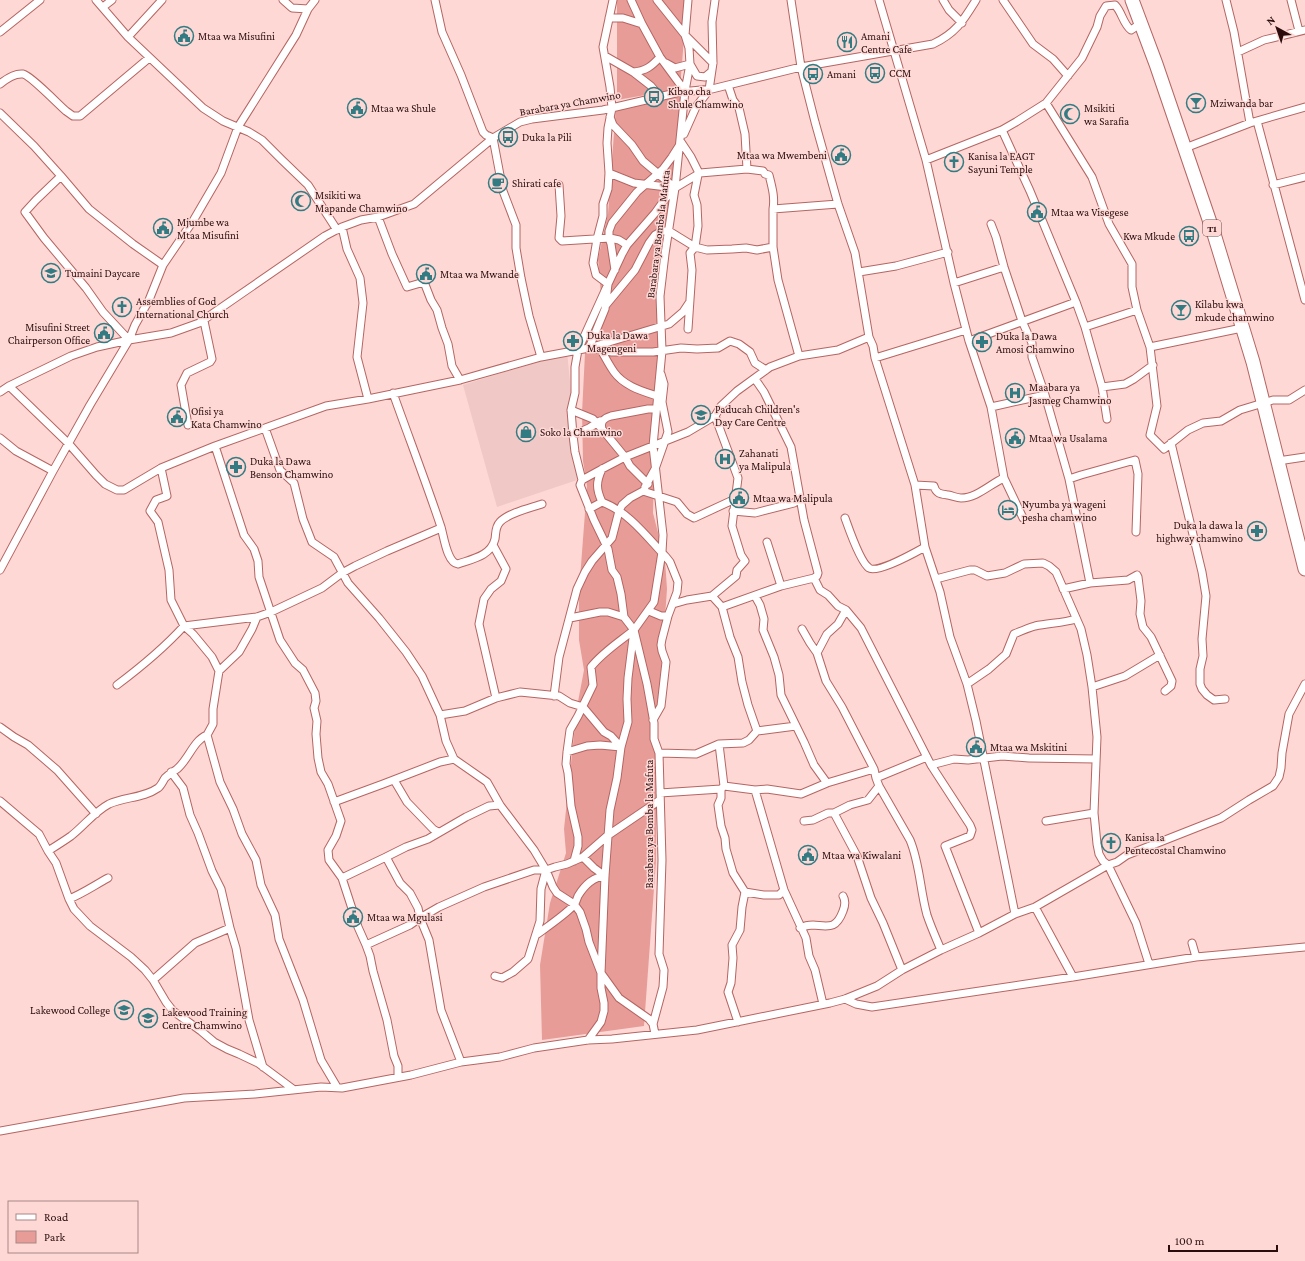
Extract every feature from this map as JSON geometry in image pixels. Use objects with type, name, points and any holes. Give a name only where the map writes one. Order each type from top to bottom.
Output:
[{"type":"highway","name":"T1","points":[[1132,0],[1156,64],[1214,234],[1253,362],[1278,460],[1300,529],[1305,569]]},
{"type":"street","points":[[0,32],[40,0]]},
{"type":"street","points":[[96,0],[128,37],[203,108],[223,121],[262,140],[308,185],[340,228],[347,249],[360,278],[362,303],[357,357],[368,399]]},
{"type":"street","points":[[103,7],[112,0]]},
{"type":"street","points":[[128,37],[162,0]]},
{"type":"street","points":[[283,0],[292,8],[308,9]]},
{"type":"street","points":[[0,570],[90,405],[129,340],[135,325],[149,300],[163,265],[193,221],[221,173],[238,127],[296,35],[308,9],[315,0]]},
{"type":"street","points":[[435,0],[442,32],[461,75],[483,132],[493,138],[504,191],[516,224],[516,248],[521,278],[529,316],[541,357]]},
{"type":"street","points":[[608,284],[596,275],[592,263],[604,216],[604,204],[608,189],[609,173],[607,143],[612,108],[603,47],[613,0]]},
{"type":"street","points":[[631,0],[642,24],[662,59],[685,91]]},
{"type":"street","points":[[657,0],[685,35],[713,63]]},
{"type":"street","name":"Barabara ya Bomba la Mafuta","points":[[652,1024],[663,987],[664,970],[659,954],[662,860],[659,753],[654,738],[648,684],[634,630],[654,602],[662,552],[663,535],[653,446],[662,351],[660,296],[681,142],[685,91],[690,64],[689,48],[685,35],[688,0]]},
{"type":"street","points":[[615,270],[609,238],[612,223],[637,192],[657,174],[672,157],[681,142],[696,107],[709,90],[713,63],[712,22],[715,0]]},
{"type":"street","points":[[791,0],[802,67],[815,122],[838,204],[855,253],[869,336],[915,485],[925,547],[936,579],[950,637],[967,684],[976,721],[1015,914]]},
{"type":"street","points":[[879,0],[893,52],[926,160],[969,341],[991,407],[1004,478],[1023,518]]},
{"type":"street","points":[[943,0],[949,10],[962,23]]},
{"type":"street","name":"Barabara ya Chamwino","points":[[0,390],[71,356],[96,347],[172,333],[204,321],[325,236],[340,228],[361,220],[378,217],[414,204],[493,138],[520,122],[612,108],[685,91],[709,90],[802,67],[933,44],[946,38],[962,23],[976,0]]},
{"type":"street","points":[[1003,0],[1033,44],[1053,59],[1068,76]]},
{"type":"street","points":[[1226,0],[1253,122],[1273,185],[1305,300]]},
{"type":"street","points":[[1238,52],[1264,40],[1302,31],[1292,0]]},
{"type":"street","points":[[926,160],[1002,130],[1046,103],[1082,58],[1097,27],[1100,16],[1106,6],[1115,5],[1119,9],[1131,30],[1140,24]]},
{"type":"street","points":[[609,18],[623,18],[642,24]]},
{"type":"street","points":[[605,56],[633,72],[651,86],[660,97]]},
{"type":"street","points":[[0,84],[5,79],[15,75],[26,76],[66,111],[73,116],[80,116],[149,58]]},
{"type":"street","points":[[662,59],[675,68],[690,64],[697,76],[705,77],[712,72]]},
{"type":"street","points":[[633,72],[642,72],[662,59]]},
{"type":"street","points":[[728,85],[733,100],[739,108],[745,134],[746,169]]},
{"type":"street","points":[[1046,103],[1092,177],[1109,224],[1132,264],[1132,287],[1137,310],[1150,348],[1158,406],[1150,435],[1164,449],[1188,430],[1203,423],[1221,421],[1240,410],[1273,400],[1289,400],[1305,390]]},
{"type":"street","points":[[1185,148],[1253,122],[1305,106]]},
{"type":"street","points":[[0,113],[62,176],[89,209],[133,244],[163,265]]},
{"type":"street","points":[[610,117],[613,125],[632,145],[643,160],[657,174],[675,188]]},
{"type":"street","points":[[1002,130],[1030,191],[1086,327],[1102,387],[1107,419]]},
{"type":"street","points":[[681,142],[698,171],[694,195]]},
{"type":"street","points":[[588,1040],[601,1022],[604,1012],[601,973],[607,836],[621,747],[628,722],[627,699],[634,630],[624,617],[621,594],[617,578],[612,570],[608,549],[589,509],[580,485],[582,480],[575,452],[571,410],[575,393],[575,367],[578,350],[627,244],[675,188],[698,175],[746,169],[763,171],[765,174],[769,175],[773,188],[773,247],[778,280],[799,356]]},
{"type":"street","points":[[609,173],[634,183],[675,188]]},
{"type":"street","points":[[677,173],[694,195],[697,204],[698,221],[695,247],[690,253],[692,270],[688,329]]},
{"type":"street","points":[[62,176],[25,212],[44,238],[86,288],[103,312],[129,340]]},
{"type":"street","points":[[1273,185],[1305,178]]},
{"type":"street","points":[[558,185],[561,216],[559,238],[562,241],[609,238],[619,240],[627,244]]},
{"type":"street","points":[[773,209],[838,204]]},
{"type":"street","points":[[378,217],[395,262],[407,287],[424,282],[431,300],[437,310],[448,344],[452,366],[460,380]]},
{"type":"street","points":[[991,224],[1022,321],[1032,343],[1032,357],[1045,395],[1069,479],[1090,583]]},
{"type":"street","points":[[606,305],[635,270],[649,243],[655,235],[662,231],[669,231],[695,247],[707,250],[732,250],[746,248],[757,250],[773,247]]},
{"type":"street","points":[[858,272],[896,266],[948,252]]},
{"type":"street","points":[[954,283],[1004,267]]},
{"type":"street","points":[[589,348],[606,305],[608,284]]},
{"type":"street","points":[[969,341],[1076,302]]},
{"type":"street","points":[[9,386],[69,444],[96,475],[116,490],[124,490],[161,468],[215,446],[326,406],[460,380],[541,357],[589,348],[669,324],[683,312],[689,303]]},
{"type":"street","points":[[1086,327],[1137,310]]},
{"type":"street","points":[[188,425],[181,386],[183,379],[187,373],[210,362],[212,359],[204,321]]},
{"type":"street","points":[[1150,348],[1242,328]]},
{"type":"street","points":[[875,358],[966,330]]},
{"type":"street","points":[[582,480],[626,457],[688,432],[715,416],[721,406],[737,391],[766,370],[799,356],[838,350],[869,336]]},
{"type":"street","points":[[589,348],[620,352],[662,351],[681,348],[718,348],[730,341],[739,344],[750,352],[755,363],[766,370]]},
{"type":"street","points":[[600,350],[614,373],[622,380],[637,389],[658,396]]},
{"type":"street","points":[[1102,387],[1125,384],[1152,365]]},
{"type":"street","points":[[554,696],[560,657],[577,589],[592,561],[612,538],[619,510],[622,505],[630,498],[643,491],[648,484],[668,432],[662,402],[664,384],[660,370]]},
{"type":"street","points":[[722,607],[781,586],[814,578],[818,573],[804,520],[791,448],[784,430],[764,392],[755,379]]},
{"type":"street","points":[[393,393],[441,528],[448,553],[455,564],[485,554],[493,545],[495,532],[499,523],[506,517],[542,504]]},
{"type":"street","points":[[991,407],[1045,395]]},
{"type":"street","points":[[573,435],[606,418],[648,409],[656,410]]},
{"type":"street","points":[[571,410],[597,422],[626,457],[630,466],[648,484]]},
{"type":"street","points":[[673,604],[712,596],[736,576],[737,570],[745,561],[740,555],[732,526],[738,478],[715,416]]},
{"type":"street","points":[[602,429],[601,424],[606,418]]},
{"type":"street","points":[[265,428],[280,470],[294,483],[312,542],[334,556],[348,583],[379,618],[406,652],[422,676],[440,715],[446,741],[454,759],[487,782],[500,805],[534,850],[557,893],[574,904],[580,912],[588,942],[601,973],[619,998],[649,1019],[655,1034]]},
{"type":"street","points":[[0,438],[22,455],[53,471]]},
{"type":"street","points":[[1171,443],[1202,572],[1206,596],[1200,684],[1207,695],[1214,700],[1225,699]]},
{"type":"street","points":[[215,446],[244,535],[254,549],[258,561],[259,577],[280,640],[295,663],[303,670],[315,693],[316,701],[314,708],[317,721],[316,734],[318,758],[321,772],[328,784],[341,821],[336,836],[328,850],[328,860],[342,878],[358,927],[366,945],[387,1020],[394,1056],[398,1066],[398,1077]]},
{"type":"street","points":[[1278,460],[1305,457]]},
{"type":"street","points":[[1069,479],[1135,460],[1138,474],[1136,532]]},
{"type":"street","points":[[48,851],[71,835],[108,805],[128,797],[142,795],[159,788],[171,772],[177,769],[201,738],[207,735],[212,724],[219,671],[212,657],[193,634],[184,626],[171,600],[169,570],[158,522],[150,511],[156,500],[167,496],[161,468]]},
{"type":"street","points":[[602,469],[597,482],[597,492],[602,502],[619,510],[629,518],[662,552],[670,562],[678,582],[677,592],[668,616],[661,645],[666,662],[661,706],[653,720]]},
{"type":"street","points":[[915,485],[934,486],[935,490],[940,494],[960,498],[978,493],[1004,478]]},
{"type":"street","points":[[643,491],[677,502],[687,514],[694,518],[736,499]]},
{"type":"street","points":[[733,512],[755,512],[794,502],[800,498]]},
{"type":"street","points":[[589,509],[602,502]]},
{"type":"street","points":[[845,518],[862,559],[868,568],[873,570],[900,561],[925,547]]},
{"type":"street","points":[[117,685],[142,667],[184,626],[257,617],[271,612],[322,588],[342,573],[441,528]]},
{"type":"street","points":[[767,542],[781,586]]},
{"type":"street","points":[[493,545],[506,569],[501,581],[484,599],[479,624],[496,698]]},
{"type":"street","points":[[936,579],[970,570],[975,570],[987,576],[1005,573],[1024,564],[1043,563],[1050,566],[1056,572],[1081,629],[1092,687],[1097,737],[1094,813],[1099,854],[1108,865],[1136,923],[1149,964]]},
{"type":"street","points":[[1063,589],[1090,583],[1128,580],[1137,575],[1142,601],[1140,614],[1143,627],[1151,637],[1172,681],[1171,686],[1165,691]]},
{"type":"street","points":[[814,578],[820,590],[828,595],[838,606],[846,610],[861,628],[931,765],[970,825],[972,830],[970,836],[945,846],[980,933]]},
{"type":"street","points":[[712,596],[722,607],[730,636],[738,657],[748,705],[758,731]]},
{"type":"street","points":[[755,596],[760,605],[764,619],[763,630],[774,657],[779,675],[781,695],[814,765],[827,782]]},
{"type":"street","points":[[817,653],[827,634],[838,624],[846,610]]},
{"type":"street","points":[[649,611],[661,616],[668,616]]},
{"type":"street","points":[[570,618],[600,612],[608,612],[624,617]]},
{"type":"street","points":[[219,671],[239,652],[257,617]]},
{"type":"street","points":[[967,684],[989,669],[1006,654],[1014,634],[1036,626],[1064,623],[1076,619]]},
{"type":"street","points":[[802,629],[817,653],[826,681],[842,707],[874,769],[879,786],[914,848],[927,915],[941,950]]},
{"type":"street","points":[[574,861],[578,846],[578,838],[571,806],[566,764],[570,730],[593,685],[591,667],[597,659],[634,630]]},
{"type":"street","points":[[1092,687],[1125,676],[1160,655]]},
{"type":"street","points":[[630,662],[636,657],[641,659]]},
{"type":"street","points":[[0,1131],[184,1098],[337,1086],[342,1088],[534,1048],[588,1040],[612,1039],[696,1030],[823,1004],[845,998],[877,986],[902,970],[941,950],[980,933],[1015,914],[1035,907],[1127,855],[1220,818],[1273,786],[1279,777],[1282,768],[1282,753],[1289,714],[1305,684]]},
{"type":"street","points":[[440,715],[465,711],[496,698],[520,692],[559,696],[570,703],[583,707],[604,732],[611,736],[621,747]]},
{"type":"street","points":[[659,753],[696,754],[719,744],[743,743],[750,740],[758,731],[796,726]]},
{"type":"street","points":[[0,727],[14,737],[28,744],[57,770],[96,814]]},
{"type":"street","points":[[207,735],[220,782],[233,809],[242,834],[256,860],[262,885],[274,915],[278,939],[303,1000],[321,1060],[337,1086]]},
{"type":"street","points":[[719,744],[723,788],[718,805],[726,849],[733,873],[745,892],[740,930],[732,945],[733,958],[731,983],[728,992],[738,1022]]},
{"type":"street","points":[[567,752],[586,746],[600,745],[621,747]]},
{"type":"street","points":[[931,765],[954,759],[968,760],[983,757],[1002,756],[1096,759]]},
{"type":"street","points":[[876,778],[927,757]]},
{"type":"street","points":[[334,802],[440,762],[454,759]]},
{"type":"street","points":[[366,945],[410,926],[420,918],[439,907],[484,887],[534,870],[546,870],[582,857],[607,836],[660,797],[723,788],[755,790],[767,789],[801,794],[827,782],[874,769]]},
{"type":"street","points":[[171,772],[183,788],[190,815],[212,871],[221,889],[236,948],[249,1020],[263,1067]]},
{"type":"street","points":[[394,780],[407,802],[433,829],[438,832]]},
{"type":"street","points":[[804,821],[813,820],[828,813],[834,814],[850,805],[868,800],[879,786]]},
{"type":"street","points":[[755,790],[784,890],[800,928],[806,938],[809,956],[815,970],[823,1004]]},
{"type":"street","points":[[0,801],[39,834],[56,863],[74,909],[90,926],[131,956],[153,980],[173,1011],[201,1030],[214,1042],[258,1063],[293,1089]]},
{"type":"street","points":[[342,878],[406,847],[428,839],[466,816],[489,806],[500,805]]},
{"type":"street","points":[[1046,821],[1094,813]]},
{"type":"street","points":[[834,814],[857,856],[871,898],[902,970]]},
{"type":"street","points":[[386,857],[400,883],[410,893],[418,908],[420,918],[429,940],[441,1010],[461,1062]]},
{"type":"street","points":[[582,857],[605,876]]},
{"type":"street","points":[[495,976],[502,978],[513,972],[528,959],[540,921],[541,889],[546,870]]},
{"type":"street","points":[[536,934],[574,904],[588,884],[599,876],[605,876]]},
{"type":"street","points":[[69,899],[78,896],[87,889],[108,878]]},
{"type":"street","points":[[745,892],[764,895],[779,895],[784,890]]},
{"type":"street","points":[[800,928],[810,925],[832,926],[843,910],[845,902],[843,896]]},
{"type":"street","points":[[1035,907],[1073,977]]},
{"type":"street","points":[[153,980],[195,943],[230,928]]},
{"type":"street","points":[[1192,943],[1196,957]]},
{"type":"street","points":[[845,998],[856,1004],[872,1007],[1196,957],[1305,946]]},
{"type":"shaded area","name":"Soko la Chamwino","points":[[567,352],[580,479],[497,507],[463,385]]},
{"type":"green space","points":[[617,0],[687,0],[680,89],[617,100]]},
{"type":"green space","points":[[681,94],[661,333],[655,439],[653,513],[665,560],[667,589],[656,744],[658,787],[656,861],[644,1026],[542,1040],[540,965],[550,903],[566,853],[564,829],[577,707],[584,670],[579,640],[579,592],[587,486],[583,461],[582,413],[585,353],[602,307],[598,259],[608,214],[616,106]]},
{"type":"place","name":"Mtaa wa Misufini","points":[[184,36]]},
{"type":"place","name":"Amani Centre Cafe","points":[[847,42]]},
{"type":"place","name":"CCM","points":[[875,73]]},
{"type":"place","name":"Amani","points":[[813,74]]},
{"type":"place","name":"Kibao cha Shule Chamwino","points":[[654,97]]},
{"type":"place","name":"Mziwanda bar","points":[[1196,103]]},
{"type":"place","name":"Mtaa wa Shule","points":[[357,108]]},
{"type":"place","name":"Msikiti wa Sarafia","points":[[1070,114]]},
{"type":"place","name":"Duka la Pili","points":[[508,137]]},
{"type":"place","name":"Mtaa wa Mwembeni","points":[[841,155]]},
{"type":"place","name":"Kanisa la EAGT Sayuni Temple","points":[[954,162]]},
{"type":"place","name":"Shirati cafe","points":[[498,183]]},
{"type":"place","name":"Msikiti wa Mapande Chamwino","points":[[301,201]]},
{"type":"place","name":"Mtaa wa Visegese","points":[[1037,212]]},
{"type":"place","name":"Mjumbe wa Mtaa Misufini","points":[[163,228]]},
{"type":"place","name":"Kwa Mkude","points":[[1189,236]]},
{"type":"place","name":"Tumaini Daycare","points":[[51,273]]},
{"type":"place","name":"Mtaa wa Mwande","points":[[426,274]]},
{"type":"place","name":"Assemblies of God International Church","points":[[122,307]]},
{"type":"place","name":"Kilabu kwa mkude chamwino","points":[[1181,310]]},
{"type":"place","name":"Misufini Street Chairperson Office","points":[[104,333]]},
{"type":"place","name":"Duka la Dawa Magengeni","points":[[573,341]]},
{"type":"place","name":"Duka la Dawa Amosi Chamwino","points":[[982,342]]},
{"type":"place","name":"Maabara ya Jasmeg Chamwino","points":[[1015,393]]},
{"type":"place","name":"Paducah Children's Day Care Centre","points":[[701,415]]},
{"type":"place","name":"Ofisi ya Kata Chamwino","points":[[177,417]]},
{"type":"place","name":"Soko la Chamwino","points":[[526,432]]},
{"type":"place","name":"Mtaa wa Usalama","points":[[1015,438]]},
{"type":"place","name":"Zahanati ya Malipula","points":[[725,459]]},
{"type":"place","name":"Duka la Dawa Benson Chamwino","points":[[236,467]]},
{"type":"place","name":"Mtaa wa Malipula","points":[[739,498]]},
{"type":"place","name":"Nyumba ya wageni pesha chamwino","points":[[1008,510]]},
{"type":"place","name":"Duka la dawa la highway chamwino","points":[[1257,531]]},
{"type":"place","name":"Mtaa wa Mskitini","points":[[976,747]]},
{"type":"place","name":"Kanisa la Pentecostal Chamwino","points":[[1111,843]]},
{"type":"place","name":"Mtaa wa Kiwalani","points":[[808,855]]},
{"type":"place","name":"Mtaa wa Mgulasi","points":[[353,917]]},
{"type":"place","name":"Lakewood College","points":[[124,1010]]},
{"type":"place","name":"Lakewood Training Centre Chamwino","points":[[148,1018]]}]
